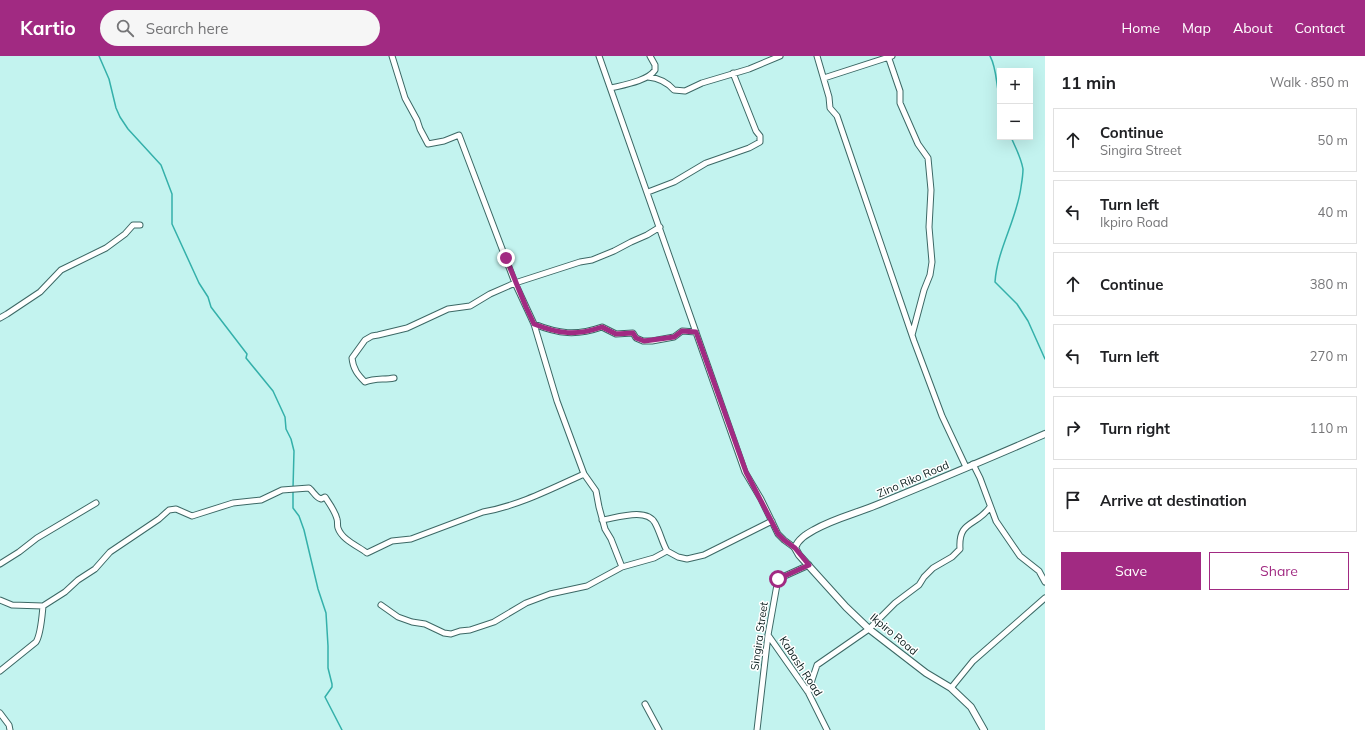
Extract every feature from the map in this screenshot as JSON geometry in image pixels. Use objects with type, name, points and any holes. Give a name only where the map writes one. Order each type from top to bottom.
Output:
[{"type":"street","points":[[392,56],[405,98],[428,144],[444,141],[459,135],[515,283],[534,324],[557,401],[584,474],[596,491],[605,529],[611,539],[622,567]]},
{"type":"street","points":[[599,56],[746,472],[778,534],[795,548]]},
{"type":"street","points":[[648,77],[655,70],[650,56]]},
{"type":"street","points":[[611,88],[648,77],[656,78],[669,85],[674,90],[685,92],[702,83],[749,69],[780,56]]},
{"type":"street","points":[[817,56],[824,78],[830,108],[837,116],[912,335],[942,416],[966,467]]},
{"type":"street","points":[[824,78],[890,57],[900,91],[900,103],[918,144],[928,158],[931,190],[930,227],[932,262],[930,275],[924,290],[912,335]]},
{"type":"street","points":[[648,192],[674,182],[706,163],[749,148],[760,142],[760,136],[756,130],[733,73]]},
{"type":"street","points":[[0,318],[40,292],[61,270],[106,248],[133,226],[140,226]]},
{"type":"street","points":[[394,378],[386,380],[378,378],[365,382],[356,371],[352,358],[365,340],[372,336],[407,328],[448,309],[470,306],[490,294],[515,283],[580,262],[592,260],[647,235],[660,227]]},
{"type":"street","points":[[534,324],[554,332],[568,333],[583,333],[602,327],[616,334],[633,333],[636,338],[644,341],[674,337],[682,331],[696,332]]},
{"type":"street","name":"Zino Riko Road","points":[[795,548],[797,542],[804,536],[839,518],[877,504],[1045,434]]},
{"type":"street","points":[[973,464],[980,478],[996,521],[1020,556],[1039,571],[1045,582]]},
{"type":"street","points":[[0,599],[12,605],[43,606],[65,592],[78,580],[95,569],[110,552],[159,519],[169,510],[176,509],[192,516],[233,503],[261,500],[282,490],[309,488],[316,497],[321,499],[325,497],[333,509],[337,519],[338,528],[342,535],[367,553],[392,541],[411,539],[483,512],[531,497],[584,474]]},
{"type":"street","points":[[0,564],[38,538],[96,503]]},
{"type":"street","points":[[808,692],[817,665],[869,629],[900,600],[919,585],[933,568],[952,557],[960,549],[959,537],[967,525],[978,520],[990,507]]},
{"type":"street","points":[[602,520],[633,514],[647,515],[654,521],[668,551],[678,557],[687,559],[704,555],[772,521]]},
{"type":"street","name":"Ikpiro Road","points":[[795,548],[846,607],[869,629],[926,673],[951,688],[971,707],[984,730]]},
{"type":"street","points":[[381,605],[398,617],[424,624],[444,633],[451,634],[470,630],[494,622],[526,603],[550,594],[587,586],[622,567],[660,556],[668,551]]},
{"type":"street","name":"Singira Street","points":[[757,730],[768,635],[778,579],[809,565]]},
{"type":"street","points":[[951,688],[973,660],[1045,598]]},
{"type":"street","points":[[0,671],[36,642],[39,637],[43,606]]},
{"type":"street","name":"Kabash Road","points":[[768,635],[808,692],[827,730]]},
{"type":"street","points":[[646,704],[659,730]]},
{"type":"street","points":[[0,713],[9,725],[10,730]]},
{"type":"waterway","points":[[99,56],[109,79],[116,108],[120,117],[128,129],[161,165],[172,194],[172,224],[199,283],[208,297],[211,307],[247,354],[246,358],[273,391],[285,417],[286,429],[291,439],[294,451],[293,488]]},
{"type":"waterway","points":[[990,56],[994,66],[997,84]]},
{"type":"waterway","points":[[1012,140],[1021,160],[1023,175],[1016,211],[999,258],[995,282],[1017,304],[1028,321],[1045,359]]},
{"type":"waterway","points":[[293,491],[293,508],[299,516],[304,530],[318,589],[326,613],[328,668],[332,687],[325,697],[342,730]]},
{"type":"route","points":[[506,258],[515,283],[534,324],[554,332],[583,333],[602,327],[611,333],[616,334],[633,333],[636,338],[644,341],[674,337],[682,331],[696,332],[746,472],[778,534],[795,548],[799,555],[809,565],[778,579]]}]
